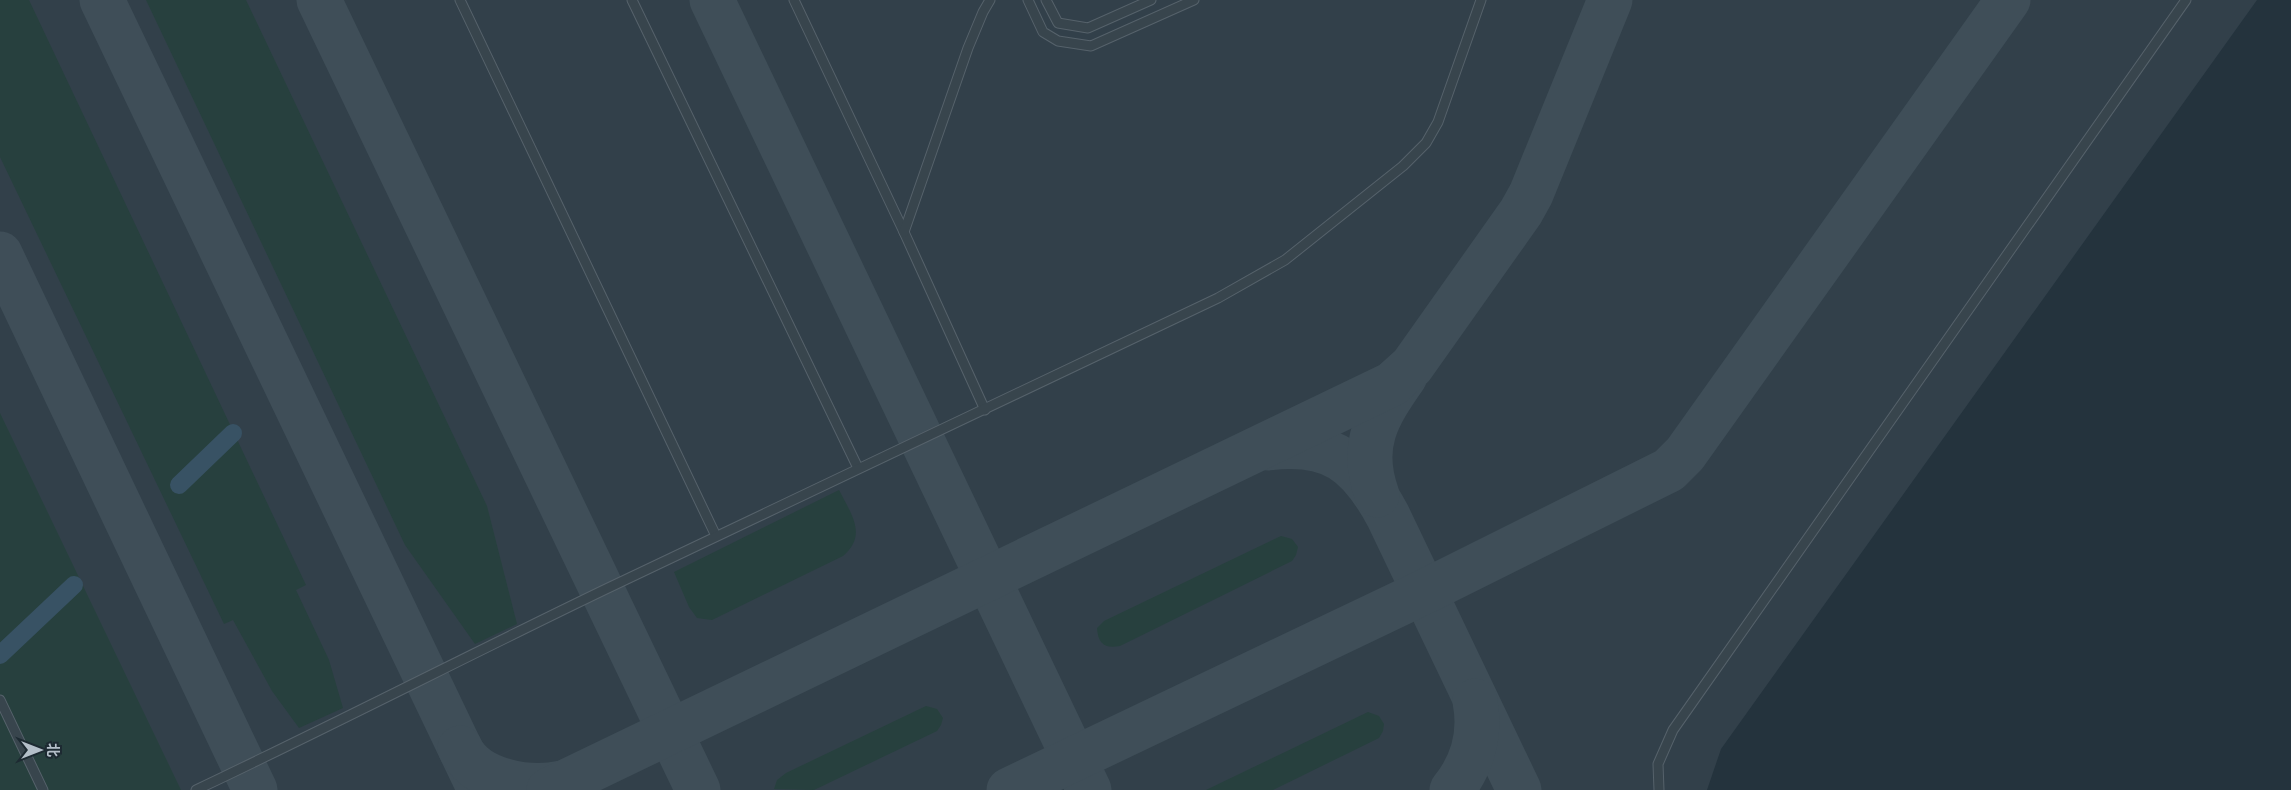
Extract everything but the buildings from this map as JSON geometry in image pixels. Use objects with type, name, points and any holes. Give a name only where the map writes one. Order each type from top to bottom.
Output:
[{"type":"lane","points":[[460,0],[716,536]]},
{"type":"lane","points":[[632,0],[858,468]]},
{"type":"lane","points":[[794,0],[904,232],[985,410]]},
{"type":"lane","points":[[904,232],[968,48],[990,0]]},
{"type":"lane","points":[[1028,0],[1043,32],[1058,41],[1090,46],[1194,0]]},
{"type":"lane","points":[[1046,0],[1058,23],[1088,28],[1151,0]]},
{"type":"lane","points":[[196,790],[716,536],[985,410],[1255,279],[1285,260],[1403,166],[1426,144],[1438,122],[1481,0]]},
{"type":"lane","points":[[1659,790],[1658,764],[1673,730],[2186,0]]},
{"type":"lane","points":[[0,700],[43,790]]},
{"type":"shaded area","points":[[0,0],[2257,0],[1721,749],[1707,790],[0,790]]},
{"type":"green space","points":[[0,0],[29,0],[306,585],[296,590],[329,660],[343,708],[299,728],[272,691],[233,620],[224,624],[0,157]]},
{"type":"green space","points":[[146,0],[246,0],[487,506],[517,624],[475,644],[405,545]]},
{"type":"green space","points":[[0,413],[181,790],[0,790]]},
{"type":"green space","points":[[839,490],[852,516],[856,532],[855,540],[843,556],[712,620],[697,618],[689,607],[674,572]]},
{"type":"green space","points":[[1281,536],[1292,539],[1298,547],[1292,561],[1120,646],[1110,647],[1101,642],[1097,628],[1104,621]]},
{"type":"green space","points":[[926,706],[937,709],[943,718],[937,731],[814,790],[774,789],[777,780],[786,773]]},
{"type":"green space","points":[[1368,712],[1379,716],[1384,724],[1379,738],[1273,790],[1206,790]]},
{"type":"waterway","points":[[179,485],[233,433]]},
{"type":"waterway","points":[[0,655],[74,585]]},
{"type":"taxiway","points":[[102,0],[480,790]]},
{"type":"taxiway","points":[[319,0],[698,790]]},
{"type":"taxiway","points":[[712,0],[1089,790]]},
{"type":"taxiway","points":[[549,790],[1392,384],[1412,366],[1521,212],[1531,194],[1610,0]]},
{"type":"taxiway","points":[[1009,790],[1424,592],[1669,470],[1685,454],[2008,0]]},
{"type":"taxiway","points":[[0,254],[255,790]]},
{"type":"taxiway","points":[[1377,495],[1370,461],[1374,432],[1386,404],[1405,376]]},
{"type":"taxiway","points":[[1268,448],[1290,446],[1326,452],[1341,459],[1366,481],[1388,516],[1519,790]]},
{"type":"taxiway","points":[[1452,790],[1465,770],[1474,748],[1477,725],[1475,701]]},
{"type":"taxiway","points":[[460,748],[468,760],[478,769],[491,776],[520,784],[549,785],[562,783],[555,790]]}]
